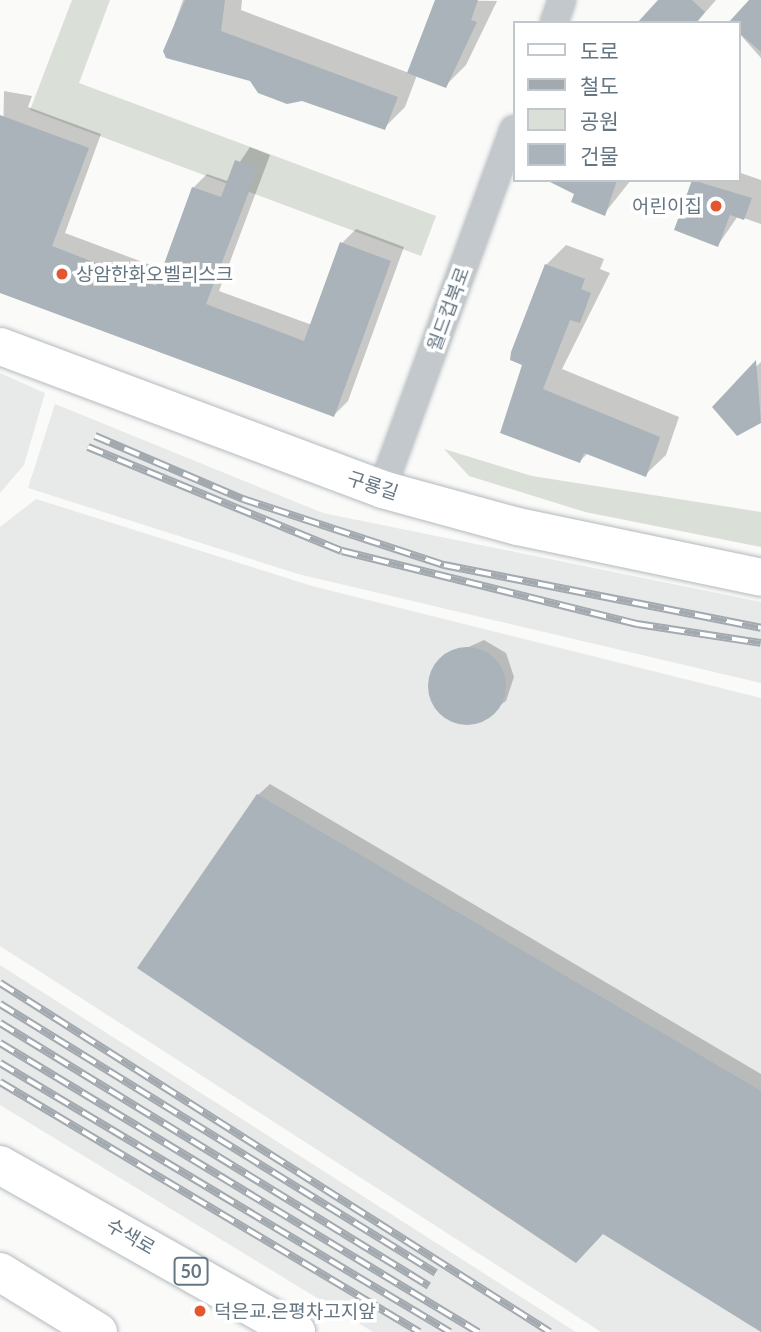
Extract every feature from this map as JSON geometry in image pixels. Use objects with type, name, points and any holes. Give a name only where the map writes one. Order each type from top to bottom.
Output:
[{"type":"main road","name":"구룡길","points":[[0,346],[382,489],[517,526],[761,577]]},
{"type":"main road","name":"수색로","points":[[0,1165],[296,1332]]},
{"type":"main road","points":[[0,1272],[98,1332]]},
{"type":"street","points":[[555,21],[562,0]]},
{"type":"street","name":"월드컵북로","points":[[382,489],[512,134]]},
{"type":"shaded area","points":[[0,373],[45,393],[24,465],[0,493]]},
{"type":"shaded area","points":[[55,404],[323,513],[761,602],[761,683],[298,574],[28,488]]},
{"type":"shaded area","points":[[36,499],[312,586],[761,698],[761,1332],[601,1332],[0,946],[0,527]]},
{"type":"shaded area","points":[[0,965],[576,1332],[373,1332],[0,1105]]},
{"type":"green space","points":[[72,0],[110,0],[79,83],[436,216],[421,256],[30,110]]},
{"type":"green space","points":[[444,449],[532,476],[761,512],[761,547],[585,512],[469,476]]},
{"type":"building","points":[[185,0],[225,0],[221,31],[398,97],[385,130],[302,101],[287,104],[258,93],[250,81],[166,58],[163,51]]},
{"type":"building","points":[[435,0],[478,0],[471,20],[477,22],[446,88],[407,73]]},
{"type":"building","points":[[658,0],[692,0],[705,12],[698,21],[639,21]]},
{"type":"building","points":[[749,0],[761,0],[761,52],[740,34],[740,21],[730,21]]},
{"type":"building","name":"상암한화오벨리스크","points":[[0,115],[89,148],[52,246],[156,286],[192,187],[221,197],[235,160],[258,168],[206,304],[304,341],[340,242],[391,261],[334,417],[0,293]]},
{"type":"building","points":[[550,182],[616,182],[605,216],[571,202],[574,194]]},
{"type":"building","name":"어린이집","points":[[691,182],[752,198],[744,220],[730,215],[718,247],[674,230]]},
{"type":"building","points":[[545,264],[585,279],[581,289],[591,293],[580,323],[570,320],[543,389],[660,437],[646,477],[584,453],[580,463],[500,433],[522,365],[510,360],[511,352]]},
{"type":"building","points":[[756,360],[761,423],[737,436],[712,407]]},
{"type":"building","points":[[459,647],[475,647],[489,653],[500,664],[506,678],[506,694],[500,708],[489,719],[475,725],[459,725],[445,719],[434,708],[428,694],[428,678],[434,664],[445,653]]},
{"type":"building","points":[[257,794],[761,1091],[761,1332],[603,1234],[576,1263],[137,968]]},
{"type":"railway","points":[[95,436],[243,499],[444,565],[761,628]]},
{"type":"railway","points":[[88,447],[342,551],[637,624],[761,643]]},
{"type":"railway","points":[[0,983],[550,1332]]},
{"type":"railway","points":[[0,1004],[436,1273]]},
{"type":"railway","points":[[0,1023],[429,1286]]},
{"type":"railway","points":[[0,1043],[478,1332]]},
{"type":"railway","points":[[0,1063],[450,1332]]},
{"type":"railway","points":[[0,1082],[419,1332]]},
{"type":"place","name":"어린이집","points":[[716,206]]},
{"type":"place","name":"상암한화오벨리스크","points":[[62,274]]},
{"type":"place","name":"덕은교.은평차고지앞","points":[[200,1311]]}]
